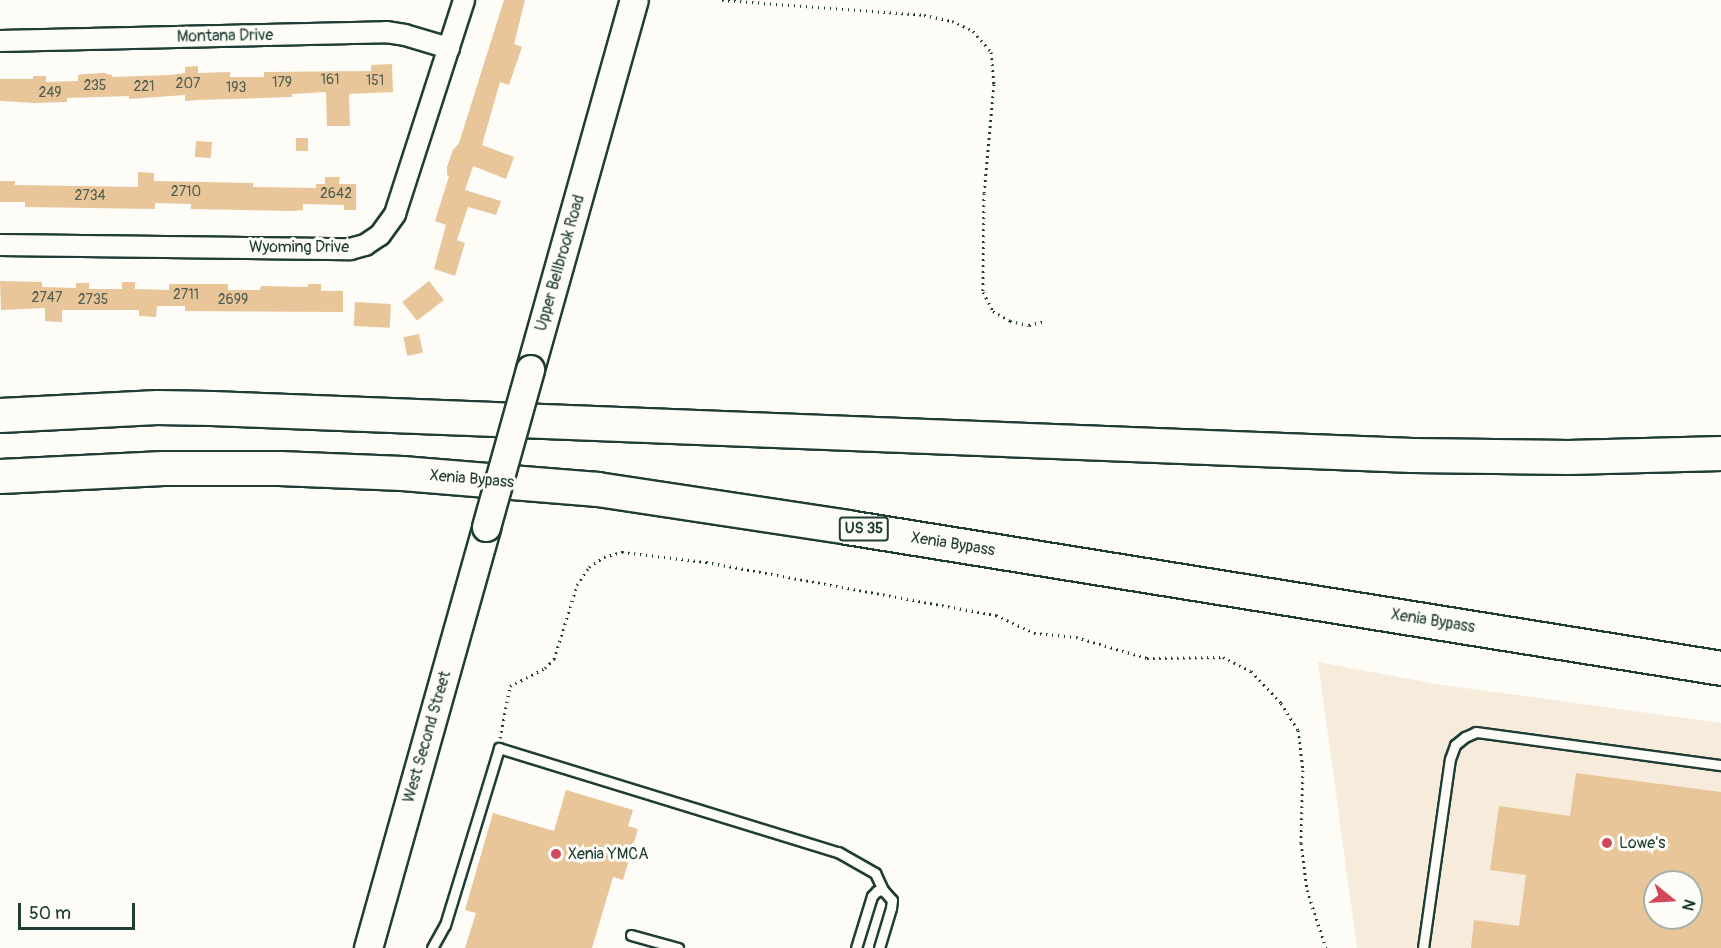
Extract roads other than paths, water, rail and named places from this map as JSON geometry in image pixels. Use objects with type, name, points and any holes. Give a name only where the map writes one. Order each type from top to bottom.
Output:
[{"type":"highway","points":[[0,416],[157,407],[351,412],[1412,455],[1568,457],[1721,453]]},
{"type":"highway","name":"Xenia Bypass","points":[[0,476],[164,468],[279,468],[402,473],[597,489],[847,526],[1721,668]]},
{"type":"highway","points":[[1505,633],[1663,670],[1721,680]]},
{"type":"main road","name":"Upper Bellbrook Road","points":[[486,527],[634,0]]},
{"type":"main road","name":"West Second Street","points":[[368,948],[486,527]]},
{"type":"street","name":"Wyoming Drive","points":[[0,245],[350,249],[364,244],[380,235],[395,214],[464,0]]},
{"type":"street","name":"Montana Drive","points":[[0,41],[387,32],[449,48]]},
{"type":"lane","points":[[1423,948],[1450,759],[1455,745],[1465,737],[1476,732],[1721,765]]},
{"type":"lane","points":[[432,948],[445,925],[499,748],[838,852],[875,873],[882,883],[883,890],[892,900],[879,948]]},
{"type":"lane","points":[[856,948],[872,896],[877,891],[883,890]]},
{"type":"lane","points":[[631,935],[678,948]]},
{"type":"place","name":"Lowe's","points":[[1607,843]]},
{"type":"place","name":"Xenia YMCA","points":[[556,854]]}]
